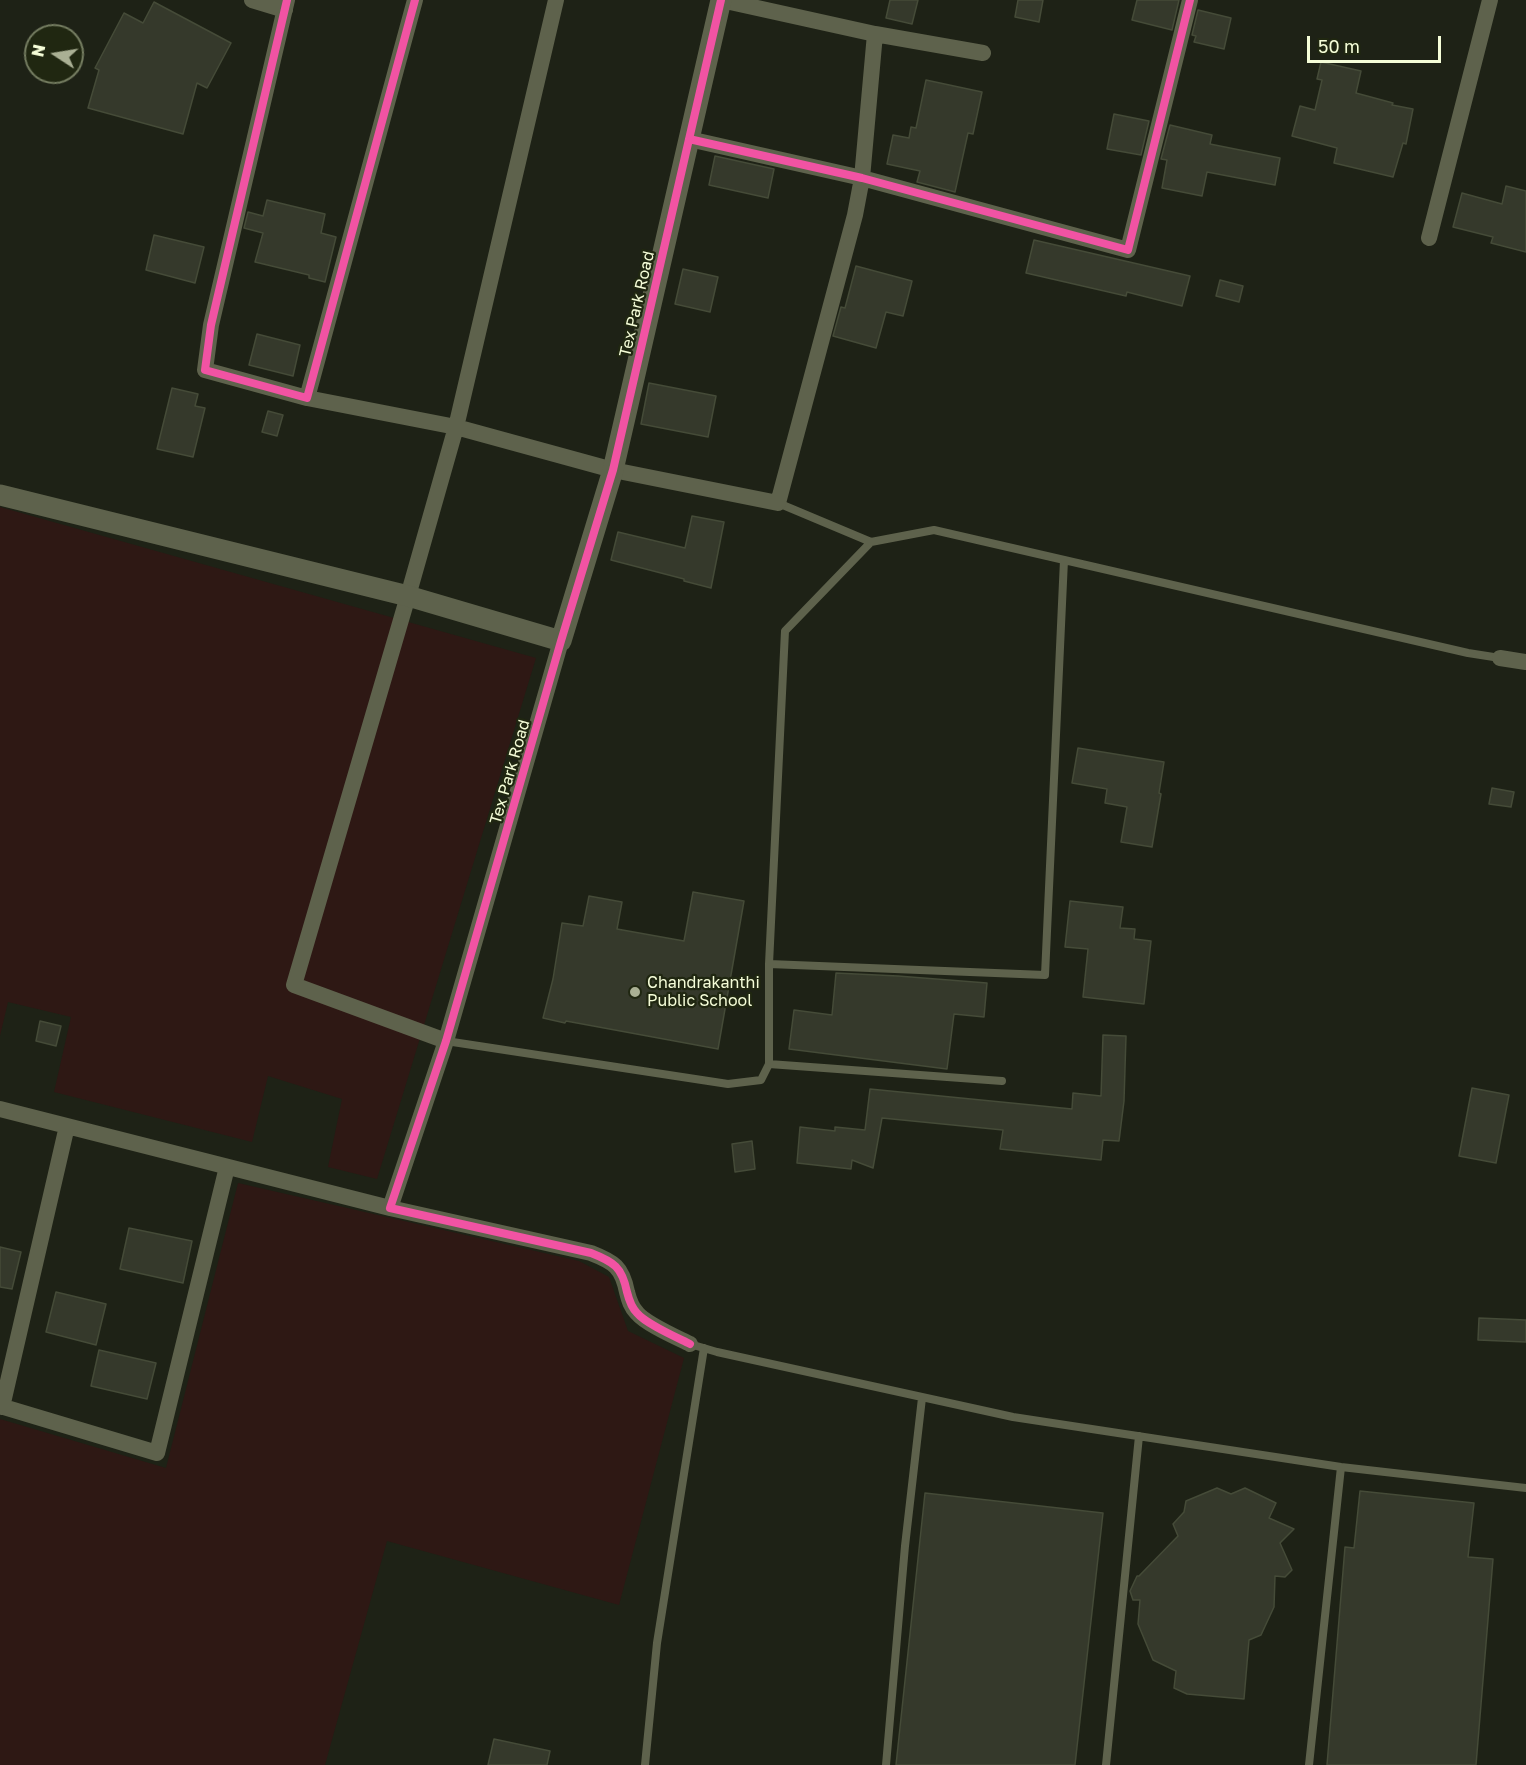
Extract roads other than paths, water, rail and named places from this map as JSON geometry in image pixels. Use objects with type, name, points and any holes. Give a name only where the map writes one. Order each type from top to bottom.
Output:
[{"type":"street","points":[[252,0],[286,5],[210,325],[205,370],[307,398],[456,427],[613,470],[778,503],[855,215],[862,178],[875,34]]},
{"type":"street","points":[[307,398],[415,0]]},
{"type":"street","points":[[446,1041],[294,985],[456,427],[556,0]]},
{"type":"street","points":[[721,0],[875,34],[983,53]]},
{"type":"street","name":"Tex Park Road","points":[[390,1208],[446,1041],[561,641],[613,470],[721,0]]},
{"type":"street","points":[[689,139],[862,178],[1128,250],[1190,0]]},
{"type":"street","points":[[1429,238],[1490,0]]},
{"type":"street","points":[[0,495],[408,596],[561,641]]},
{"type":"street","points":[[1500,658],[1526,662]]},
{"type":"street","points":[[0,1109],[390,1208],[591,1253],[614,1264],[622,1273],[632,1308],[639,1316],[697,1346]]},
{"type":"street","points":[[67,1126],[1,1407],[157,1453],[227,1167]]},
{"type":"lane","points":[[778,503],[871,542],[934,530],[1468,653],[1500,658]]},
{"type":"lane","points":[[446,1041],[728,1084],[761,1080],[769,1064],[769,964],[785,631],[871,542]]},
{"type":"lane","points":[[769,964],[1045,975],[1064,560]]},
{"type":"lane","points":[[769,1064],[1002,1081]]},
{"type":"lane","points":[[645,1765],[657,1643],[697,1346],[1013,1417],[1341,1467],[1526,1488]]},
{"type":"lane","points":[[886,1765],[905,1546],[922,1398]]},
{"type":"lane","points":[[1106,1765],[1139,1436]]},
{"type":"lane","points":[[1309,1765],[1341,1467]]},
{"type":"place","name":"Chandrakanthi Public School","points":[[635,992]]}]
